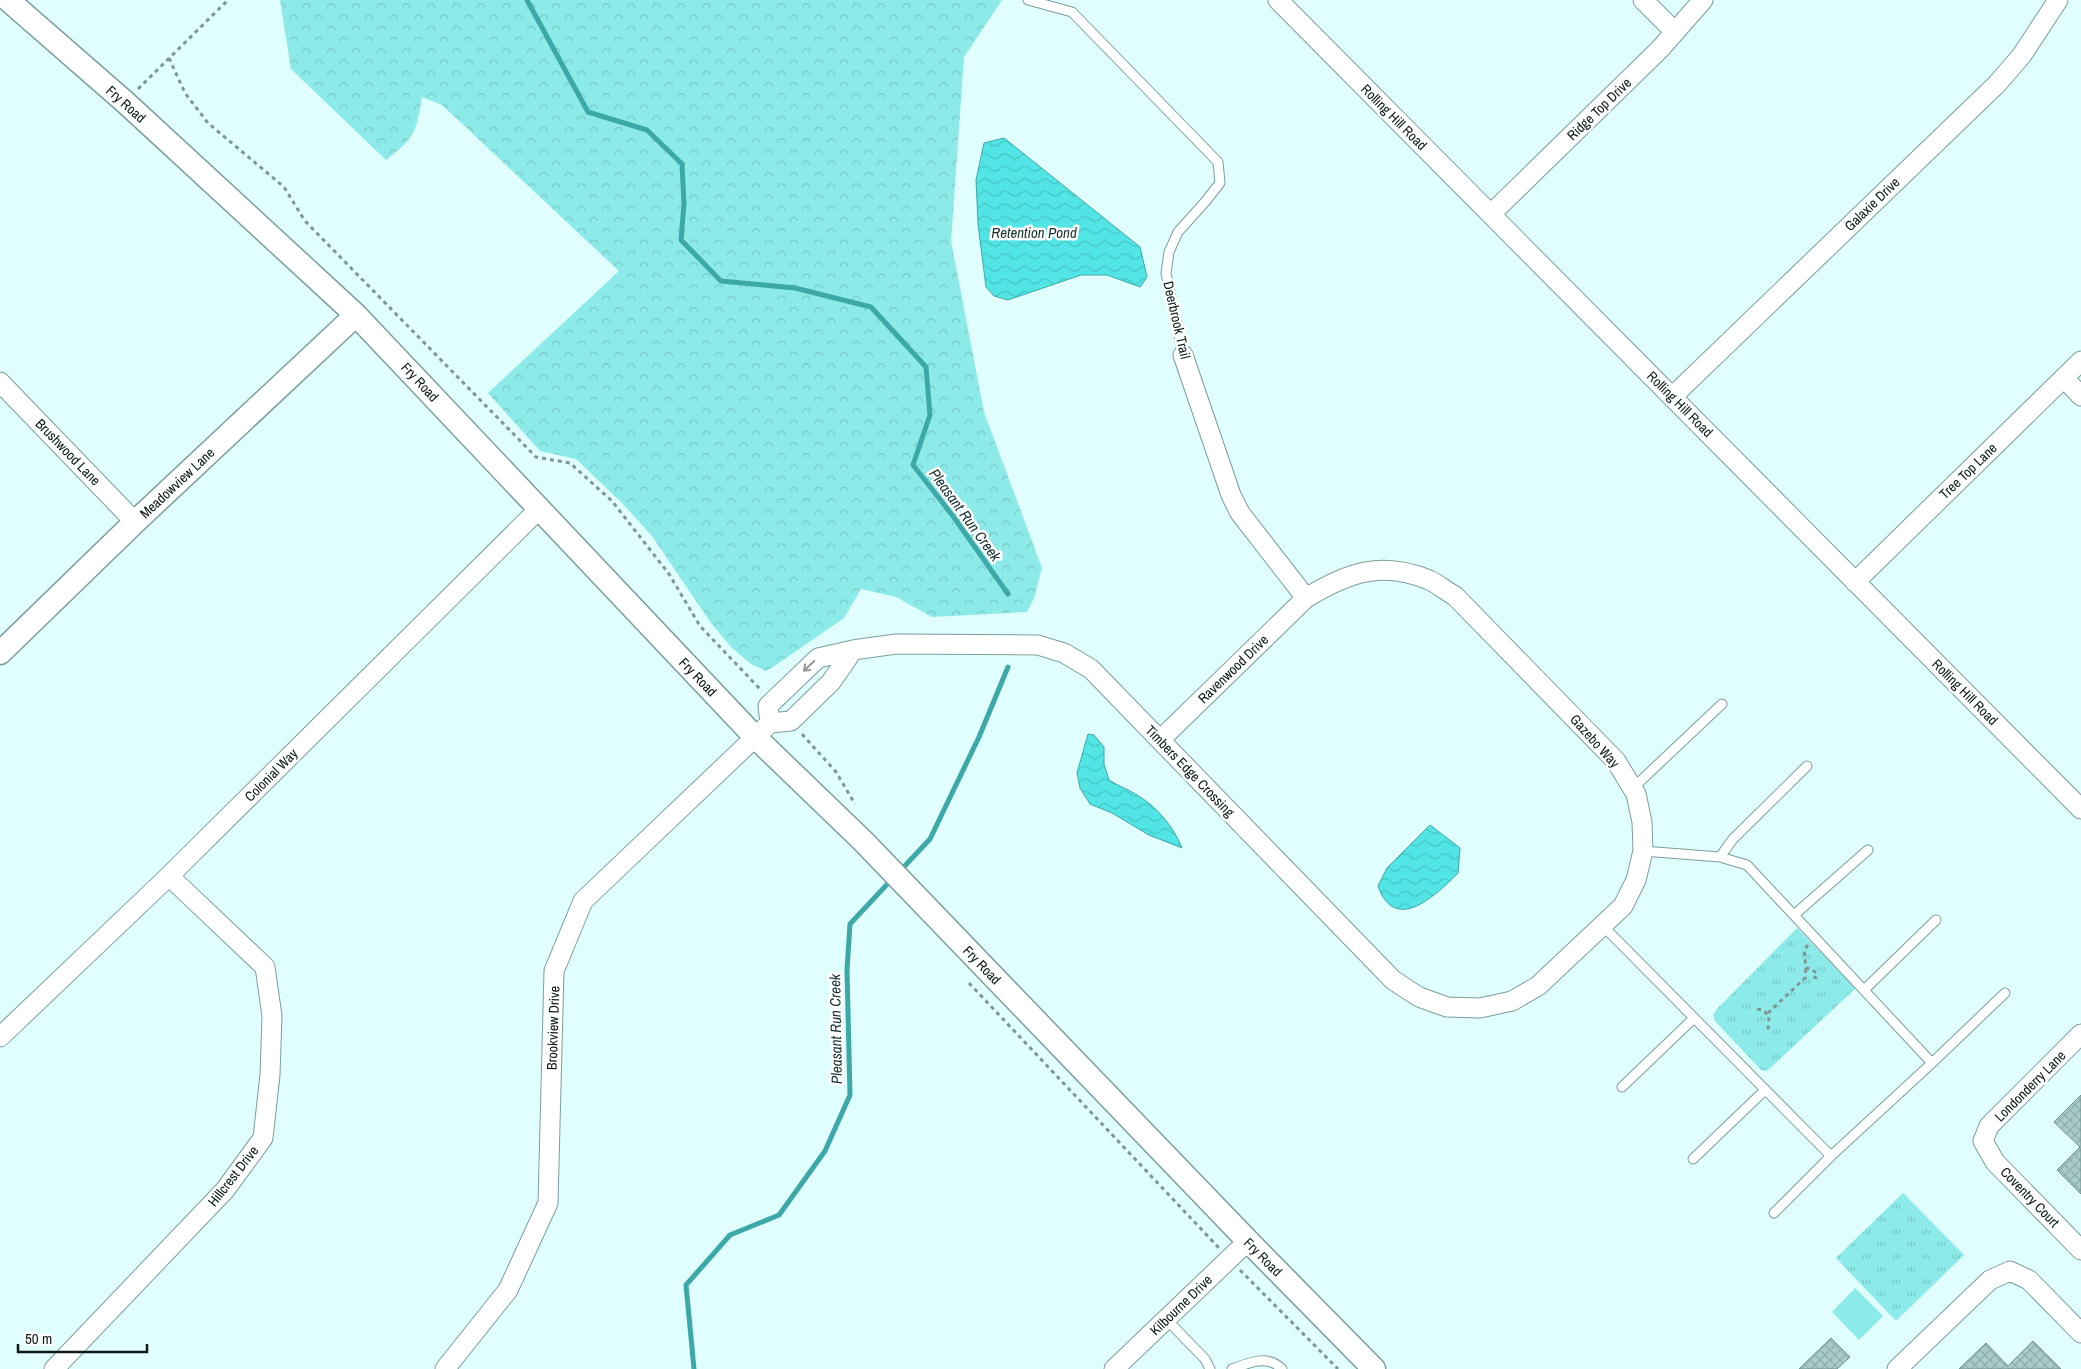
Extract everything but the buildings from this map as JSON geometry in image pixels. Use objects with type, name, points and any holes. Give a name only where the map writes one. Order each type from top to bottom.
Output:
[{"type":"street","name":"Fry Road","points":[[8,0],[125,102],[356,315],[539,509],[763,730],[863,841],[1248,1242],[1374,1369]]},
{"type":"street","name":"Rolling Hill Road","points":[[1278,0],[2081,809]]},
{"type":"street","points":[[1643,0],[1675,32]]},
{"type":"street","name":"Ridge Top Drive","points":[[1491,214],[1675,32],[1703,0]]},
{"type":"street","name":"Galaxie Drive","points":[[1672,397],[1997,84],[2022,55],[2058,0]]},
{"type":"street","name":"Meadowview Lane","points":[[0,653],[135,522],[356,315]]},
{"type":"street","name":"Deerbrook Trail","points":[[1183,355],[1231,494],[1240,512],[1306,598]]},
{"type":"street","name":"Tree Top Lane","points":[[1855,582],[2081,362]]},
{"type":"street","points":[[2064,378],[2081,396]]},
{"type":"street","name":"Brushwood Lane","points":[[0,382],[135,522]]},
{"type":"street","name":"Colonial Way","points":[[0,1037],[169,876],[539,509]]},
{"type":"street","name":"Gazebo Way","points":[[1306,598],[1333,581],[1365,571],[1398,571],[1429,580],[1455,596],[1616,761],[1636,794],[1642,822],[1643,851],[1636,880],[1623,906],[1538,986],[1512,1002],[1480,1008]]},
{"type":"street","name":"Ravenwood Drive","points":[[1160,740],[1306,598]]},
{"type":"street","name":"Timbers Edge Crossing","points":[[772,701],[818,658],[853,650],[896,644],[1038,645],[1064,653],[1091,669],[1393,980],[1419,997],[1447,1007],[1480,1008]]},
{"type":"street","points":[[772,701],[768,706],[763,730],[791,722],[831,682],[853,650]]},
{"type":"street","name":"Brookview Drive","points":[[445,1369],[508,1290],[548,1203],[554,971],[583,901],[763,730]]},
{"type":"street","name":"Hillcrest Drive","points":[[54,1369],[225,1190],[262,1138],[270,1075],[271,1026],[265,967],[169,876]]},
{"type":"street","name":"Londonderry Lane","points":[[1983,1140],[1989,1126],[2081,1034]]},
{"type":"street","name":"Coventry Court","points":[[1983,1140],[1995,1162],[2081,1250]]},
{"type":"street","name":"Kilbourne Drive","points":[[1114,1369],[1248,1242]]},
{"type":"street","points":[[1897,1369],[1990,1280],[2010,1271],[2029,1280],[2081,1333]]},
{"type":"lane","name":"Deerbrook Trail","points":[[1028,0],[1072,12],[1218,162],[1220,182],[1206,202],[1178,232],[1170,252],[1166,272],[1183,355]]},
{"type":"lane","points":[[1633,788],[1722,704]]},
{"type":"lane","points":[[1720,857],[1733,839],[1807,766]]},
{"type":"lane","points":[[1794,915],[1868,850]]},
{"type":"lane","points":[[1643,851],[1720,857],[1747,865],[1932,1063]]},
{"type":"lane","points":[[1864,990],[1936,920]]},
{"type":"lane","points":[[1602,925],[1831,1156]]},
{"type":"lane","points":[[1774,1212],[2004,993]]},
{"type":"lane","points":[[1622,1086],[1694,1018]]},
{"type":"lane","points":[[1693,1159],[1765,1090]]},
{"type":"lane","points":[[1166,1319],[1205,1359],[1210,1369]]},
{"type":"lane","points":[[1232,1369],[1255,1361],[1268,1360],[1282,1369]]},
{"type":"path","points":[[125,102],[228,0]]},
{"type":"path","points":[[169,58],[185,93],[208,123],[284,187],[305,221],[536,457],[570,463],[612,501],[669,574],[700,626],[772,701]]},
{"type":"path","points":[[791,722],[836,772],[858,811]]},
{"type":"path","points":[[1806,976],[1804,950],[1814,937]]},
{"type":"path","points":[[1806,968],[1812,969],[1815,972],[1813,976]]},
{"type":"path","points":[[964,976],[1230,1259],[1338,1369]]},
{"type":"path","points":[[1768,1013],[1806,976],[1813,976],[1819,980]]},
{"type":"path","points":[[1757,1009],[1768,1013],[1770,1020],[1768,1031]]},
{"type":"green space","points":[[280,0],[1002,0],[964,57],[951,241],[984,412],[1042,568],[1034,598],[1027,612],[932,617],[896,597],[861,589],[844,618],[776,665],[766,671],[751,664],[732,648],[711,623],[652,536],[623,504],[576,459],[540,451],[488,393],[619,271],[442,105],[422,97],[416,127],[409,140],[386,160],[291,69]]},
{"type":"green space","points":[[1797,928],[1856,988],[1767,1071],[1761,1070],[1715,1021],[1713,1015]]},
{"type":"green space","points":[[1903,1193],[1964,1255],[1896,1321],[1836,1258]]},
{"type":"green space","points":[[1855,1288],[1883,1316],[1859,1340],[1832,1312]]},
{"type":"water","name":"Retention Pond","points":[[1004,138],[1140,247],[1147,277],[1140,287],[1107,275],[1081,275],[1008,300],[994,296],[986,287],[978,224],[976,180],[984,143]]},
{"type":"water","points":[[1088,734],[1094,735],[1104,747],[1104,764],[1109,780],[1137,795],[1157,811],[1174,832],[1182,848],[1149,835],[1112,813],[1090,804],[1080,788],[1077,773]]},
{"type":"water","points":[[1430,825],[1460,848],[1458,873],[1428,900],[1405,909],[1395,908],[1385,900],[1378,886],[1387,868]]},
{"type":"waterway","name":"Pleasant Run Creek","points":[[527,0],[588,112],[647,130],[682,164],[684,204],[681,240],[721,281],[795,288],[871,307],[926,367],[930,415],[913,465],[953,516],[1008,594]]},
{"type":"waterway","name":"Pleasant Run Creek","points":[[900,871],[930,839],[979,737],[1008,667]]},
{"type":"waterway","name":"Pleasant Run Creek","points":[[694,1369],[686,1285],[730,1235],[779,1215],[825,1151],[850,1095],[847,970],[850,924],[892,879]]}]
